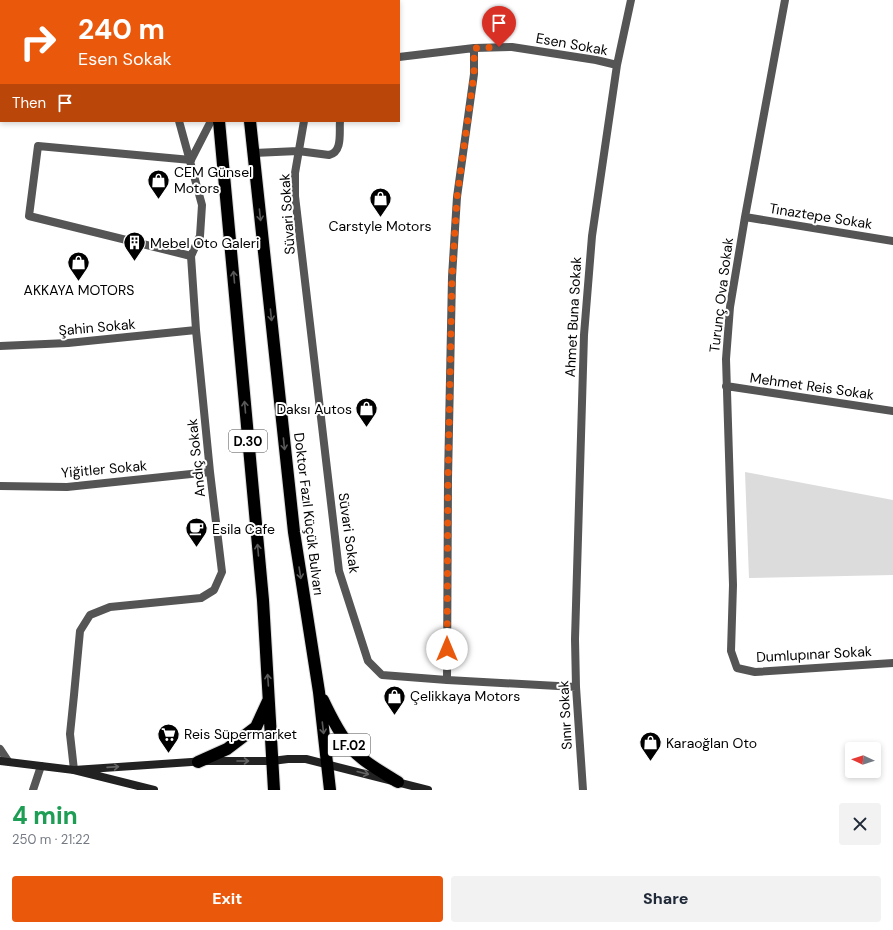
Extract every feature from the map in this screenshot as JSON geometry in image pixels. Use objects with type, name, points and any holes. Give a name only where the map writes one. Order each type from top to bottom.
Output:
[{"type":"highway","name":"D.30","points":[[219,122],[263,600],[274,790]]},
{"type":"highway","name":"Doktor Fazıl Küçük Bulvarı","points":[[250,122],[294,532],[318,692],[330,790]]},
{"type":"highway","name":"LF.02","points":[[318,692],[337,729],[352,748],[364,760],[398,782]]},
{"type":"highway","points":[[198,762],[227,749],[256,727],[269,700]]},
{"type":"street","name":"Ahmet Buna Sokak","points":[[575,639],[584,335],[592,236],[617,65],[631,0]]},
{"type":"street","name":"Turunç Ova Sokak","points":[[737,668],[731,651],[733,586],[726,359],[730,307],[785,0]]},
{"type":"street","name":"Esen Sokak","points":[[400,57],[474,48],[512,47],[596,60],[617,65]]},
{"type":"street","points":[[447,680],[448,479],[452,277],[457,197],[474,74],[474,48]]},
{"type":"street","name":"Andıç Sokak","points":[[74,770],[70,734],[80,631],[90,615],[110,607],[201,598],[214,590],[222,572],[210,472],[196,330],[191,256],[200,236],[202,205],[191,160],[179,122]]},
{"type":"street","points":[[191,256],[29,216],[38,146],[191,160],[210,122]]},
{"type":"street","name":"Süvari Sokak","points":[[304,122],[295,173],[296,196],[339,571],[368,661],[382,675],[576,687]]},
{"type":"street","points":[[253,153],[298,151],[329,155],[334,154],[337,151],[339,144],[340,122]]},
{"type":"street","name":"Tınaztepe Sokak","points":[[745,217],[893,241]]},
{"type":"street","name":"Şahin Sokak","points":[[0,346],[68,343],[196,330]]},
{"type":"street","name":"Mehmet Reis Sokak","points":[[726,386],[893,411]]},
{"type":"street","name":"Yiğitler Sokak","points":[[0,486],[67,487],[210,472]]},
{"type":"street","name":"Sınır Sokak","points":[[575,639],[576,687],[583,790]]},
{"type":"street","name":"Dumlupınar Sokak","points":[[737,668],[755,672],[893,663]]},
{"type":"street","points":[[0,749],[4,761],[74,770],[154,790]]},
{"type":"street","name":"LF.02","points":[[272,761],[288,759],[318,761],[327,765],[428,790]]},
{"type":"street","points":[[74,770],[198,762],[272,761]]},
{"type":"street","points":[[33,790],[41,766]]},
{"type":"shaded area","points":[[745,472],[893,500],[893,575],[749,578]]},
{"type":"place","name":"CEM Günsel Motors","points":[[158,200]]},
{"type":"place","name":"Carstyle Motors","points":[[380,218]]},
{"type":"place","name":"Mebel Oto Galeri","points":[[135,262]]},
{"type":"place","name":"AKKAYA MOTORS","points":[[79,282]]},
{"type":"place","name":"Daksı Autos","points":[[367,428]]},
{"type":"place","name":"Esila Cafe","points":[[196,548]]},
{"type":"place","name":"Çelikkaya Motors","points":[[395,716]]},
{"type":"place","name":"Reis Süpermarket","points":[[168,754]]},
{"type":"place","name":"Karaoğlan Oto","points":[[650,762]]},
{"type":"route","points":[[447,649],[448,479],[452,277],[457,197],[474,74],[474,48],[499,47]]}]
